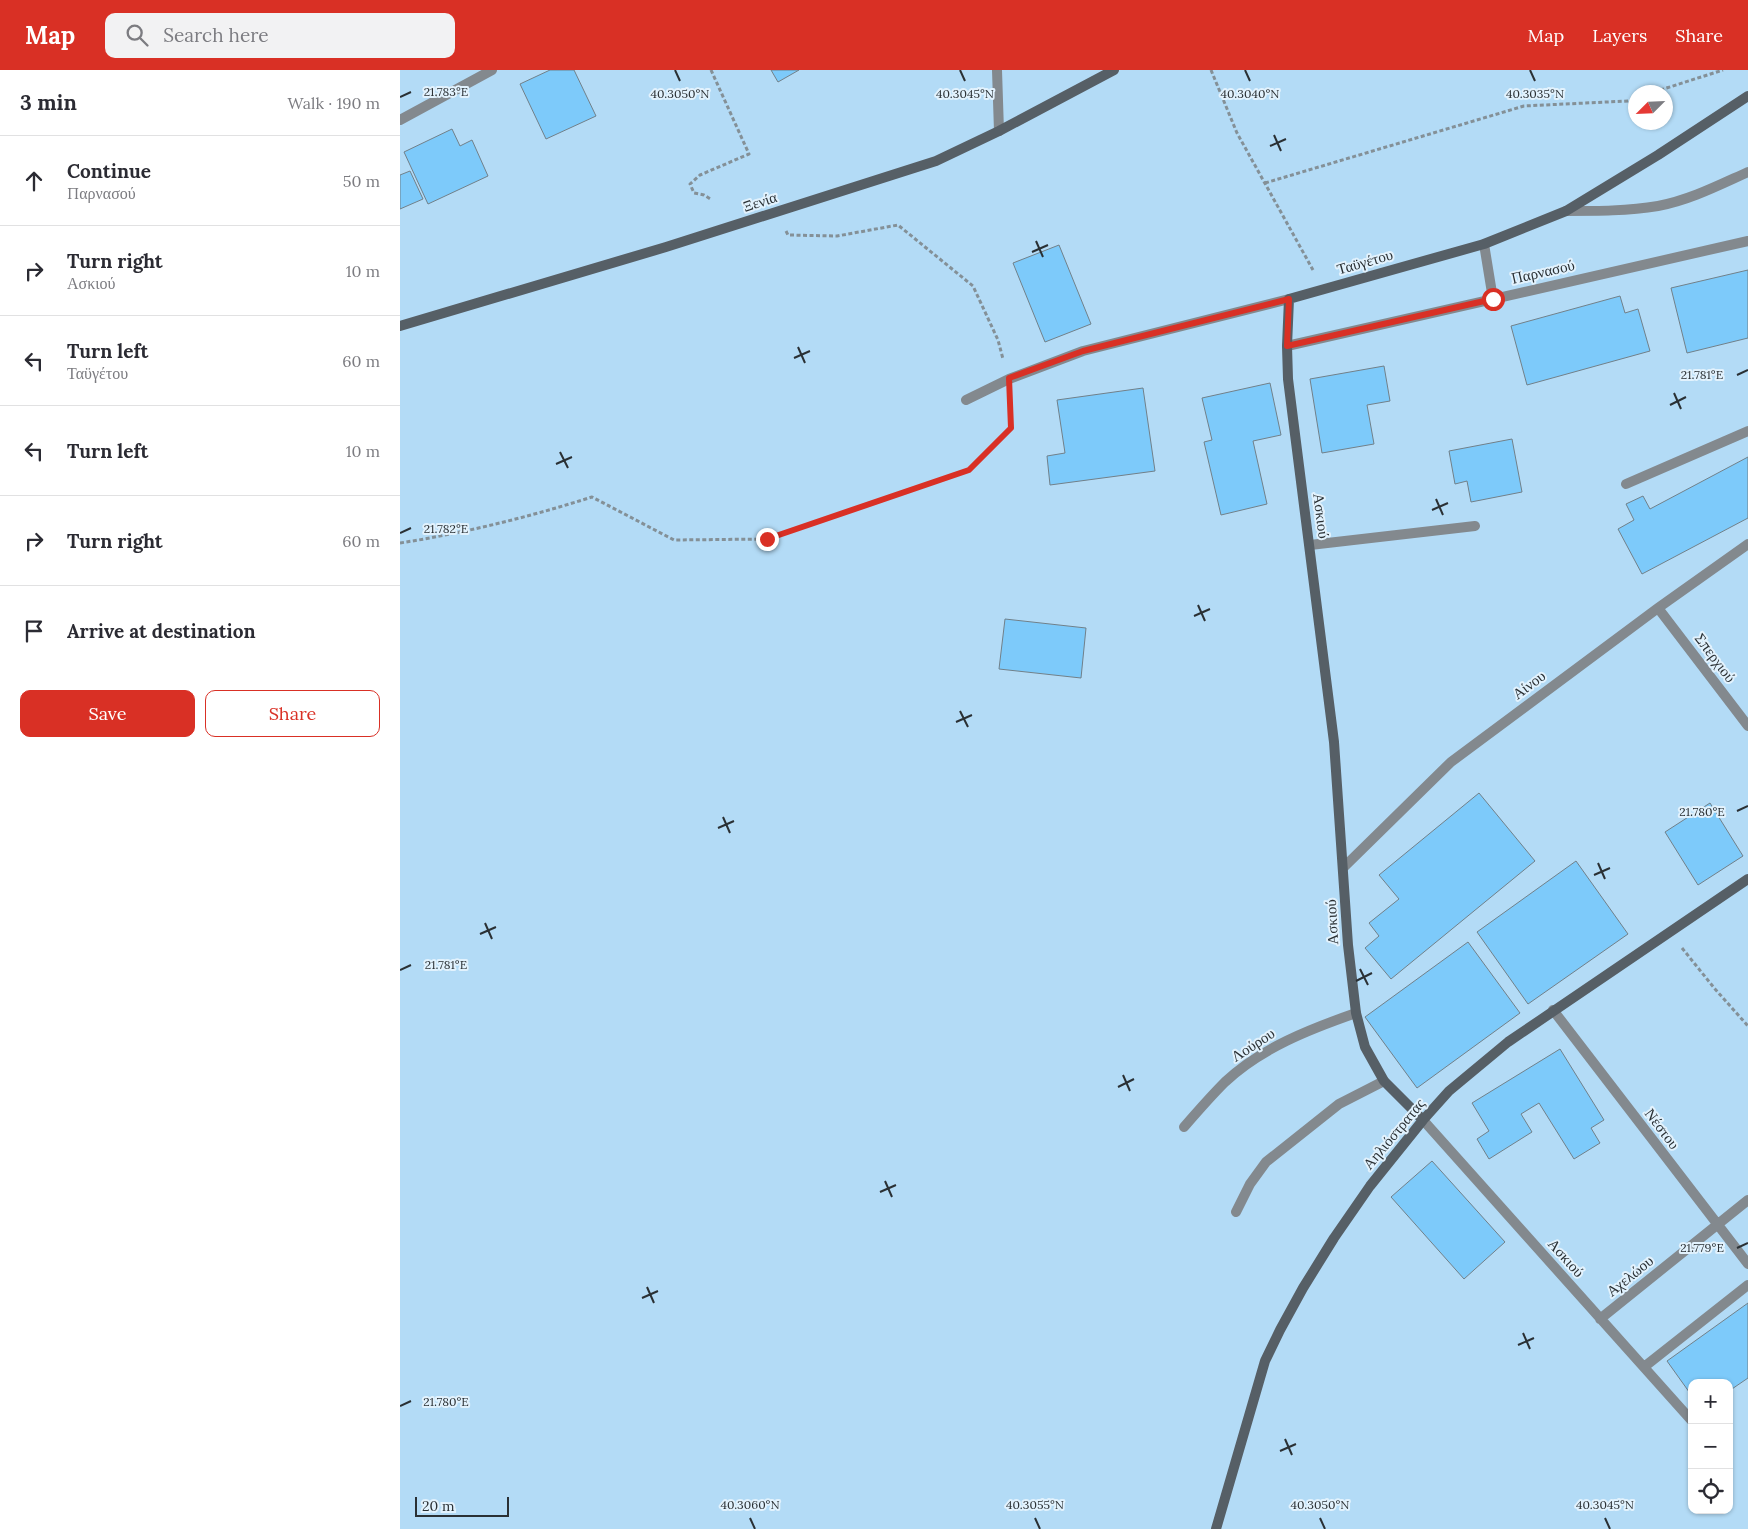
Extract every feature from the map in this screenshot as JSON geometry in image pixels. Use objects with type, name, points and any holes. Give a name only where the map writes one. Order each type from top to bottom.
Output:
[{"type":"street","points":[[400,120],[492,70]]},
{"type":"street","points":[[998,70],[999,132]]},
{"type":"street","name":"Ξενία","points":[[400,326],[440,316],[776,213],[936,161],[999,132],[1114,70]]},
{"type":"street","name":"Ταϋγέτου","points":[[966,400],[1009,378],[1083,351],[1324,290],[1484,244],[1566,211],[1658,155],[1748,96]]},
{"type":"street","points":[[1566,211],[1613,210],[1658,206],[1697,195],[1748,172]]},
{"type":"street","name":"Παρνασού","points":[[1287,346],[1748,241]]},
{"type":"street","points":[[1484,244],[1493,299]]},
{"type":"street","name":"Ασκιού","points":[[1289,299],[1288,379],[1334,742],[1348,945],[1356,1013],[1365,1047],[1384,1081],[1423,1120],[1688,1416]]},
{"type":"street","points":[[1626,484],[1748,432]]},
{"type":"street","points":[[1310,545],[1475,526]]},
{"type":"street","name":"Αίνου","points":[[1344,867],[1451,762],[1658,608],[1748,544]]},
{"type":"street","name":"Σπερχιού","points":[[1658,608],[1748,726]]},
{"type":"street","name":"Αηλιόστρατας","points":[[1216,1529],[1266,1361],[1280,1330],[1334,1238],[1370,1186],[1423,1120],[1450,1091],[1508,1042],[1553,1010],[1670,934],[1748,879]]},
{"type":"street","name":"Νέστου","points":[[1553,1010],[1748,1264]]},
{"type":"street","name":"Λούρου","points":[[1184,1127],[1226,1082],[1256,1058],[1323,1024],[1356,1013]]},
{"type":"street","points":[[1236,1212],[1250,1184],[1266,1162],[1339,1104],[1384,1081]]},
{"type":"street","name":"Αχελώου","points":[[1600,1319],[1748,1200]]},
{"type":"street","points":[[1644,1367],[1748,1285]]},
{"type":"path","points":[[711,70],[749,154],[700,175],[690,184],[694,193],[704,195],[712,200]]},
{"type":"path","points":[[1211,70],[1237,133],[1324,290]]},
{"type":"path","points":[[1673,86],[1723,70]]},
{"type":"path","points":[[1265,183],[1524,106],[1628,101]]},
{"type":"path","points":[[400,543],[449,535],[541,513],[592,497],[674,540],[767,539],[969,470],[1011,428],[1009,378],[998,340],[974,286],[898,225],[837,236],[788,235],[776,213]]},
{"type":"path","points":[[1670,934],[1748,1026]]},
{"type":"shaded area","points":[[400,70],[1748,70],[1748,1529],[400,1529]]},
{"type":"building","points":[[550,70],[574,70],[596,116],[546,139],[520,84]]},
{"type":"building","points":[[771,70],[799,70],[778,82]]},
{"type":"building","points":[[452,129],[460,146],[472,140],[488,176],[428,204],[404,152]]},
{"type":"building","points":[[410,171],[423,199],[400,209],[400,175]]},
{"type":"building","points":[[1059,245],[1091,324],[1045,342],[1013,263]]},
{"type":"building","points":[[1748,270],[1748,338],[1687,353],[1671,288]]},
{"type":"building","points":[[1620,296],[1625,313],[1638,309],[1650,351],[1527,385],[1511,326]]},
{"type":"building","points":[[1384,366],[1390,401],[1367,405],[1374,444],[1322,453],[1310,379]]},
{"type":"building","points":[[1270,383],[1281,435],[1253,441],[1267,504],[1221,515],[1204,442],[1212,440],[1202,398]]},
{"type":"building","points":[[1143,388],[1155,471],[1050,485],[1047,456],[1065,453],[1057,400]]},
{"type":"building","points":[[1512,439],[1522,492],[1471,502],[1467,481],[1455,484],[1449,451]]},
{"type":"building","points":[[1748,457],[1748,518],[1642,574],[1618,529],[1634,520],[1626,504],[1643,496],[1650,509]]},
{"type":"building","points":[[1005,619],[1086,628],[1081,678],[999,669]]},
{"type":"building","points":[[1479,793],[1535,861],[1391,979],[1365,948],[1379,936],[1369,923],[1399,899],[1379,875]]},
{"type":"building","points":[[1710,803],[1743,856],[1698,885],[1665,832]]},
{"type":"building","points":[[1576,861],[1628,934],[1528,1004],[1477,932]]},
{"type":"building","points":[[1468,942],[1520,1013],[1417,1088],[1365,1017]]},
{"type":"building","points":[[1560,1049],[1604,1120],[1591,1128],[1600,1143],[1574,1159],[1539,1103],[1521,1114],[1532,1132],[1489,1159],[1477,1139],[1489,1131],[1472,1103]]},
{"type":"building","points":[[1432,1161],[1505,1242],[1464,1279],[1391,1197]]},
{"type":"building","points":[[1748,1303],[1748,1378],[1733,1388],[1733,1379],[1688,1379],[1688,1390],[1667,1361]]},
{"type":"route","points":[[767,539],[969,470],[1011,428],[1009,378],[1083,351],[1289,299],[1287,346],[1493,299]]}]
